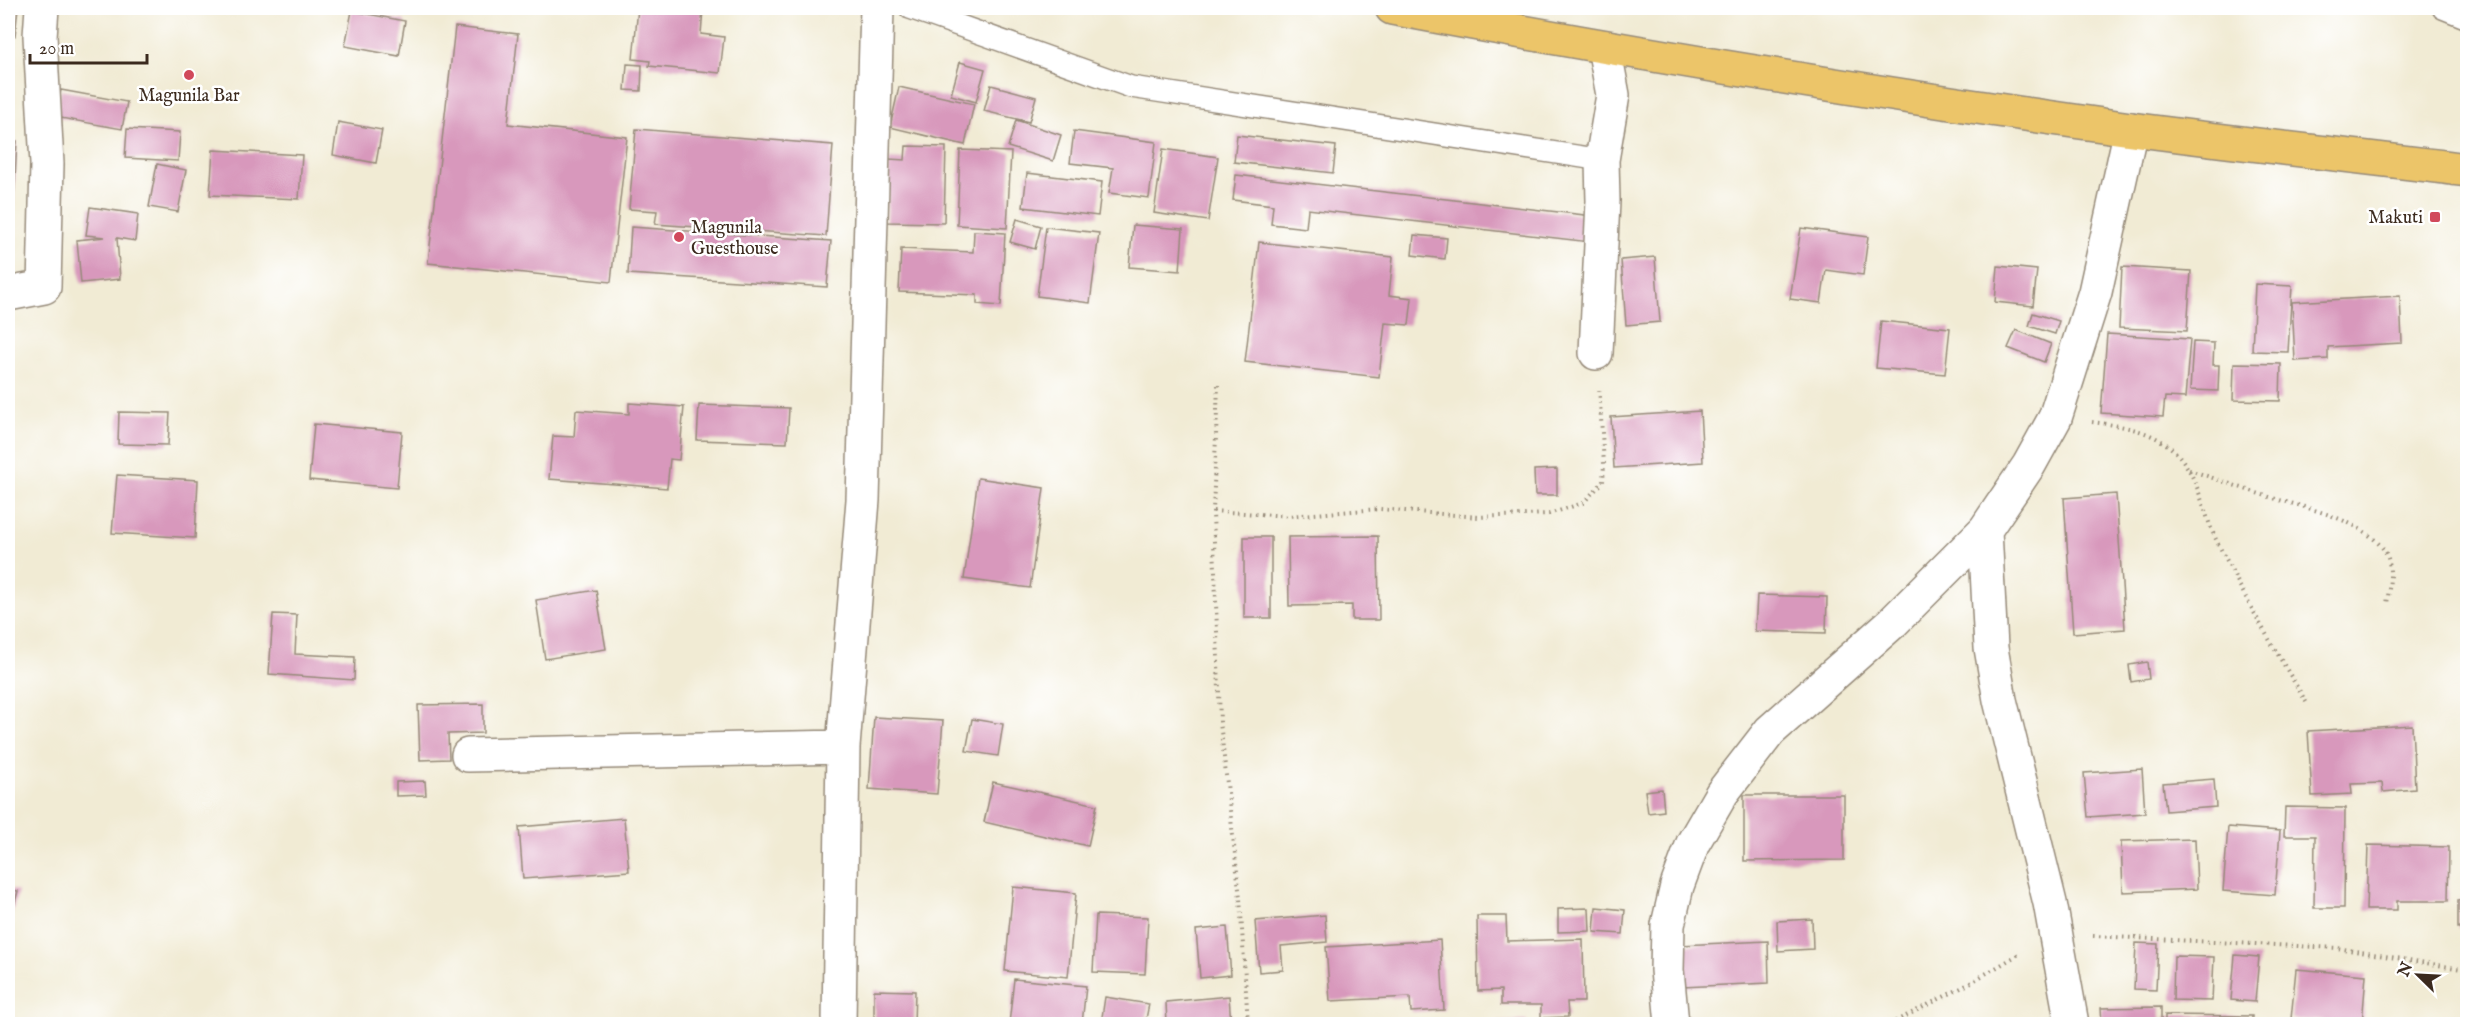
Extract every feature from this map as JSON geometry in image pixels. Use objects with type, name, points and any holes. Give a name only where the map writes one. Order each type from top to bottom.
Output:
[{"type":"highway","points":[[1392,8],[1784,78],[2131,129],[2468,170]]},
{"type":"street","points":[[8,294],[44,287],[47,165],[40,36],[42,8]]},
{"type":"street","points":[[839,1024],[843,747],[863,500],[877,8]]},
{"type":"street","points":[[1596,353],[1603,201],[1602,160],[1613,95],[1604,47]]},
{"type":"street","points":[[1671,1024],[1667,970],[1668,925],[1677,886],[1693,843],[1722,793],[1770,731],[1893,622],[1985,530],[2029,465],[2055,418],[2095,292],[2131,129]]},
{"type":"street","points":[[1985,530],[1991,648],[2000,700],[2050,903],[2072,1024]]},
{"type":"street","points":[[468,755],[843,747]]},
{"type":"lane","points":[[910,8],[1131,87],[1602,160]]},
{"type":"lane","points":[[2443,8],[2468,18]]},
{"type":"path","points":[[1213,511],[1288,516],[1380,509],[1479,518],[1550,514],[1583,503],[1603,482],[1604,464],[1596,353]]},
{"type":"path","points":[[1218,385],[1213,511],[1220,722],[1240,898],[1248,1024]]},
{"type":"path","points":[[2055,418],[2114,424],[2149,435],[2167,445],[2183,461],[2198,487],[2211,530],[2308,705]]},
{"type":"path","points":[[2188,470],[2328,514],[2369,535],[2385,551],[2390,571],[2387,604]]},
{"type":"path","points":[[1890,1024],[1963,987],[2055,934],[2337,948],[2468,970]]},
{"type":"building","points":[[8,8],[18,8],[15,36],[8,35]]},
{"type":"building","points":[[638,8],[703,9],[701,34],[724,37],[720,73],[649,66],[650,61],[633,59]]},
{"type":"building","points":[[352,11],[405,21],[399,56],[345,46]]},
{"type":"building","points":[[455,27],[518,34],[508,124],[627,137],[611,282],[428,263]]},
{"type":"building","points":[[960,62],[985,69],[976,102],[951,95]]},
{"type":"building","points":[[627,64],[642,65],[641,91],[625,90]]},
{"type":"building","points":[[991,85],[1036,97],[1029,122],[984,111]]},
{"type":"building","points":[[899,87],[974,104],[965,145],[890,127]]},
{"type":"building","points":[[61,90],[127,102],[122,129],[55,117]]},
{"type":"building","points":[[1016,120],[1061,135],[1053,161],[1008,147]]},
{"type":"building","points":[[338,122],[382,130],[376,163],[333,155]]},
{"type":"building","points":[[127,129],[180,132],[178,161],[125,158]]},
{"type":"building","points":[[636,129],[833,145],[826,236],[655,224],[657,211],[629,209]]},
{"type":"building","points":[[1074,131],[1156,142],[1149,198],[1109,193],[1113,168],[1070,163]]},
{"type":"building","points":[[1237,135],[1336,146],[1333,173],[1234,162]]},
{"type":"building","points":[[8,141],[17,141],[13,217],[8,216]]},
{"type":"building","points":[[906,146],[946,147],[944,223],[887,222],[889,159],[905,160]]},
{"type":"building","points":[[1163,149],[1218,157],[1208,221],[1154,213]]},
{"type":"building","points":[[213,150],[302,155],[299,199],[210,195]]},
{"type":"building","points":[[960,150],[1011,152],[1007,228],[957,225]]},
{"type":"building","points":[[157,164],[186,170],[178,212],[149,207]]},
{"type":"building","points":[[1027,173],[1102,182],[1098,216],[1023,207]]},
{"type":"building","points":[[1236,175],[1593,216],[1590,242],[1308,209],[1306,228],[1271,224],[1273,205],[1233,200]]},
{"type":"building","points":[[90,207],[138,214],[135,241],[117,238],[120,279],[81,283],[77,240],[105,237],[86,235]]},
{"type":"building","points":[[1017,219],[1041,226],[1035,249],[1010,242]]},
{"type":"building","points":[[1133,225],[1183,229],[1180,271],[1129,267]]},
{"type":"building","points":[[631,227],[831,241],[827,287],[628,274]]},
{"type":"building","points":[[1046,227],[1099,233],[1090,303],[1037,296]]},
{"type":"building","points":[[1801,228],[1868,237],[1863,275],[1826,270],[1821,303],[1790,299]]},
{"type":"building","points":[[974,231],[1005,233],[1001,306],[977,304],[977,295],[899,292],[901,249],[973,252]]},
{"type":"building","points":[[1414,235],[1447,238],[1445,259],[1412,255]]},
{"type":"building","points":[[1259,242],[1393,257],[1389,295],[1412,298],[1409,325],[1385,323],[1379,377],[1245,362]]},
{"type":"building","points":[[1655,257],[1660,322],[1626,325],[1621,260]]},
{"type":"building","points":[[1998,266],[2037,270],[2033,306],[1995,302]]},
{"type":"building","points":[[2122,267],[2191,271],[2187,331],[2119,328]]},
{"type":"building","points":[[2255,284],[2292,286],[2288,352],[2252,351]]},
{"type":"building","points":[[2400,296],[2402,343],[2328,347],[2328,359],[2295,361],[2292,302]]},
{"type":"building","points":[[2033,313],[2059,321],[2055,334],[2029,326]]},
{"type":"building","points":[[1881,321],[1950,328],[1945,374],[1876,368]]},
{"type":"building","points":[[2016,330],[2051,344],[2044,362],[2008,348]]},
{"type":"building","points":[[2107,334],[2190,339],[2185,398],[2165,397],[2163,417],[2101,413]]},
{"type":"building","points":[[2193,342],[2214,343],[2213,365],[2219,365],[2218,391],[2190,390]]},
{"type":"building","points":[[2234,363],[2281,364],[2280,401],[2233,400]]},
{"type":"building","points":[[8,364],[12,364],[9,397],[8,397]]},
{"type":"building","points":[[629,403],[684,407],[679,460],[670,459],[667,488],[549,479],[553,436],[574,437],[576,410],[629,414]]},
{"type":"building","points":[[699,405],[789,408],[787,443],[697,440]]},
{"type":"building","points":[[1700,411],[1703,462],[1614,468],[1611,417]]},
{"type":"building","points":[[119,412],[170,413],[168,445],[118,444]]},
{"type":"building","points":[[314,424],[402,432],[397,488],[309,480]]},
{"type":"building","points":[[1557,469],[1557,495],[1535,495],[1534,470]]},
{"type":"building","points":[[117,475],[198,480],[195,538],[112,533]]},
{"type":"building","points":[[978,478],[1044,488],[1030,588],[964,579]]},
{"type":"building","points":[[2116,494],[2125,629],[2073,633],[2064,498]]},
{"type":"building","points":[[1378,536],[1379,620],[1352,620],[1352,605],[1289,606],[1288,537]]},
{"type":"building","points":[[1244,537],[1271,537],[1271,618],[1244,618]]},
{"type":"building","points":[[596,590],[606,649],[545,659],[536,600]]},
{"type":"building","points":[[1757,595],[1827,597],[1826,633],[1755,631]]},
{"type":"building","points":[[273,614],[297,615],[295,654],[355,657],[354,680],[269,674]]},
{"type":"building","points":[[2147,662],[2149,679],[2131,682],[2129,665]]},
{"type":"building","points":[[483,704],[483,733],[448,734],[449,759],[420,760],[418,705]]},
{"type":"building","points":[[874,717],[943,721],[937,794],[869,789]]},
{"type":"building","points":[[972,719],[1003,724],[998,756],[966,751]]},
{"type":"building","points":[[2412,725],[2415,789],[2383,792],[2382,783],[2351,784],[2352,794],[2312,796],[2308,731]]},
{"type":"building","points":[[2142,769],[2145,813],[2088,817],[2084,773]]},
{"type":"building","points":[[2214,779],[2216,807],[2166,811],[2163,783]]},
{"type":"building","points":[[425,781],[426,795],[396,796],[396,782]]},
{"type":"building","points":[[993,782],[1097,805],[1088,846],[984,822]]},
{"type":"building","points":[[1662,789],[1664,811],[1648,813],[1645,791]]},
{"type":"building","points":[[1744,795],[1844,795],[1844,860],[1744,861]]},
{"type":"building","points":[[2285,807],[2345,808],[2344,908],[2314,908],[2315,836],[2284,836]]},
{"type":"building","points":[[624,818],[629,871],[523,879],[519,827]]},
{"type":"building","points":[[2228,827],[2280,831],[2275,895],[2223,891]]},
{"type":"building","points":[[2195,839],[2197,889],[2123,892],[2121,841]]},
{"type":"building","points":[[2368,845],[2449,847],[2448,901],[2397,901],[2397,910],[2366,910]]},
{"type":"building","points":[[1013,887],[1076,893],[1068,977],[1005,971]]},
{"type":"building","points":[[8,889],[18,891],[8,928]]},
{"type":"building","points":[[2458,900],[2468,901],[2468,928],[2458,928]]},
{"type":"building","points":[[1596,907],[1625,910],[1623,934],[1594,932]]},
{"type":"building","points":[[1589,908],[1590,931],[1558,932],[1558,909]]},
{"type":"building","points":[[1096,915],[1148,917],[1145,974],[1093,972]]},
{"type":"building","points":[[1325,915],[1327,942],[1281,946],[1283,970],[1259,972],[1255,921]]},
{"type":"building","points":[[1477,916],[1506,916],[1507,941],[1583,939],[1584,1002],[1567,1002],[1568,1017],[1541,1018],[1541,1005],[1501,1005],[1501,990],[1478,991]]},
{"type":"building","points":[[1812,919],[1813,949],[1778,951],[1777,921]]},
{"type":"building","points":[[1227,927],[1231,975],[1200,978],[1196,930]]},
{"type":"building","points":[[1440,940],[1444,1010],[1411,1012],[1410,997],[1330,1001],[1326,947]]},
{"type":"building","points":[[1768,941],[1769,983],[1682,987],[1680,945]]},
{"type":"building","points":[[2136,943],[2158,944],[2156,990],[2134,989]]},
{"type":"building","points":[[2235,955],[2259,957],[2255,1002],[2231,1000]]},
{"type":"building","points":[[2174,956],[2214,957],[2212,1001],[2173,1000]]},
{"type":"building","points":[[2296,969],[2366,975],[2362,1024],[2291,1019]]},
{"type":"building","points":[[1014,979],[1086,986],[1082,1024],[1009,1024]]},
{"type":"building","points":[[874,990],[915,991],[914,1024],[874,1024]]},
{"type":"building","points":[[1229,996],[1231,1024],[1207,1024],[1206,1020],[1192,1022],[1192,1024],[1167,1024],[1166,1002]]},
{"type":"building","points":[[1105,997],[1149,1004],[1145,1024],[1101,1024]]},
{"type":"building","points":[[2161,1007],[2161,1024],[2102,1024],[2101,1008]]},
{"type":"building","points":[[2165,1015],[2252,1016],[2252,1024],[2165,1024]]},
{"type":"building","points":[[1526,1021],[1527,1024],[1498,1024],[1498,1022]]},
{"type":"place","name":"Magunila Bar","points":[[189,75]]},
{"type":"place","name":"Makuti","points":[[2435,217]]},
{"type":"place","name":"Magunila Guesthouse","points":[[679,237]]}]
